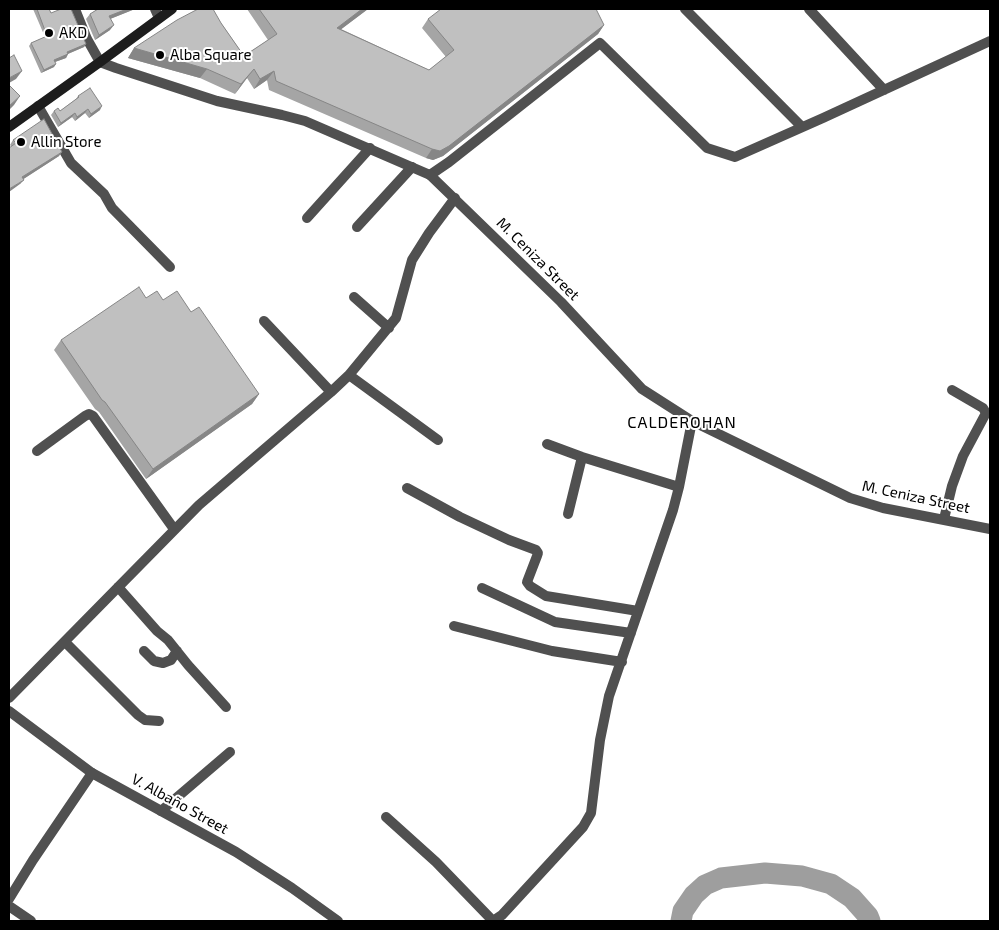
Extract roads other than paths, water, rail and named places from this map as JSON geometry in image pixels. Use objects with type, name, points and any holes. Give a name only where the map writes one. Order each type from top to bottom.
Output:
[{"type":"main road","points":[[9,127],[100,62],[157,13],[172,9]]},
{"type":"street","points":[[75,9],[87,39],[100,62]]},
{"type":"street","points":[[685,9],[802,127]]},
{"type":"street","points":[[809,9],[884,90]]},
{"type":"street","points":[[430,175],[600,43],[707,148],[734,157],[990,41]]},
{"type":"street","name":"M. Ceniza Street","points":[[100,62],[217,101],[305,121],[430,175],[561,302],[642,389],[692,421],[850,498],[883,508],[990,529]]},
{"type":"street","points":[[38,106],[71,163],[104,194],[112,208],[170,266]]},
{"type":"street","points":[[307,218],[370,148]]},
{"type":"street","points":[[357,227],[412,167]]},
{"type":"street","points":[[9,698],[199,505],[349,375],[396,318],[412,260],[455,198]]},
{"type":"street","points":[[354,297],[389,328]]},
{"type":"street","points":[[264,321],[331,392]]},
{"type":"street","points":[[349,375],[438,440]]},
{"type":"street","points":[[944,520],[952,486],[962,456],[986,414],[983,408],[952,390]]},
{"type":"street","points":[[37,452],[89,414],[174,529]]},
{"type":"street","points":[[386,817],[436,862],[493,921],[502,915],[583,827],[591,813],[600,740],[609,696],[673,510],[692,421]]},
{"type":"street","points":[[547,444],[582,457],[679,487]]},
{"type":"street","points":[[568,514],[582,457]]},
{"type":"street","points":[[407,488],[460,517],[536,550],[538,556],[527,582],[546,596],[638,611]]},
{"type":"street","points":[[118,587],[226,707]]},
{"type":"street","points":[[482,588],[555,622],[631,633]]},
{"type":"street","points":[[454,626],[552,651],[622,662]]},
{"type":"street","points":[[65,642],[138,715],[145,720],[159,721]]},
{"type":"street","points":[[144,651],[154,661],[163,663],[171,660],[177,651]]},
{"type":"street","name":"V. Albaño Street","points":[[9,711],[92,773],[236,852],[292,888],[338,921]]},
{"type":"street","points":[[161,811],[230,752]]},
{"type":"street","points":[[9,899],[92,773]]},
{"type":"street","points":[[9,906],[31,921]]},
{"type":"waterway","points":[[681,921],[683,911],[694,895],[705,885],[721,878],[765,873],[802,876],[831,884],[852,898],[868,916],[870,921]]},
{"type":"place","name":"AKD","points":[[49,33]]},
{"type":"place","name":"Alba Square","points":[[160,55]]},
{"type":"place","name":"Allin Store","points":[[21,142]]},
{"type":"district","name":"CALDEROHAN","points":[[682,423]]}]
